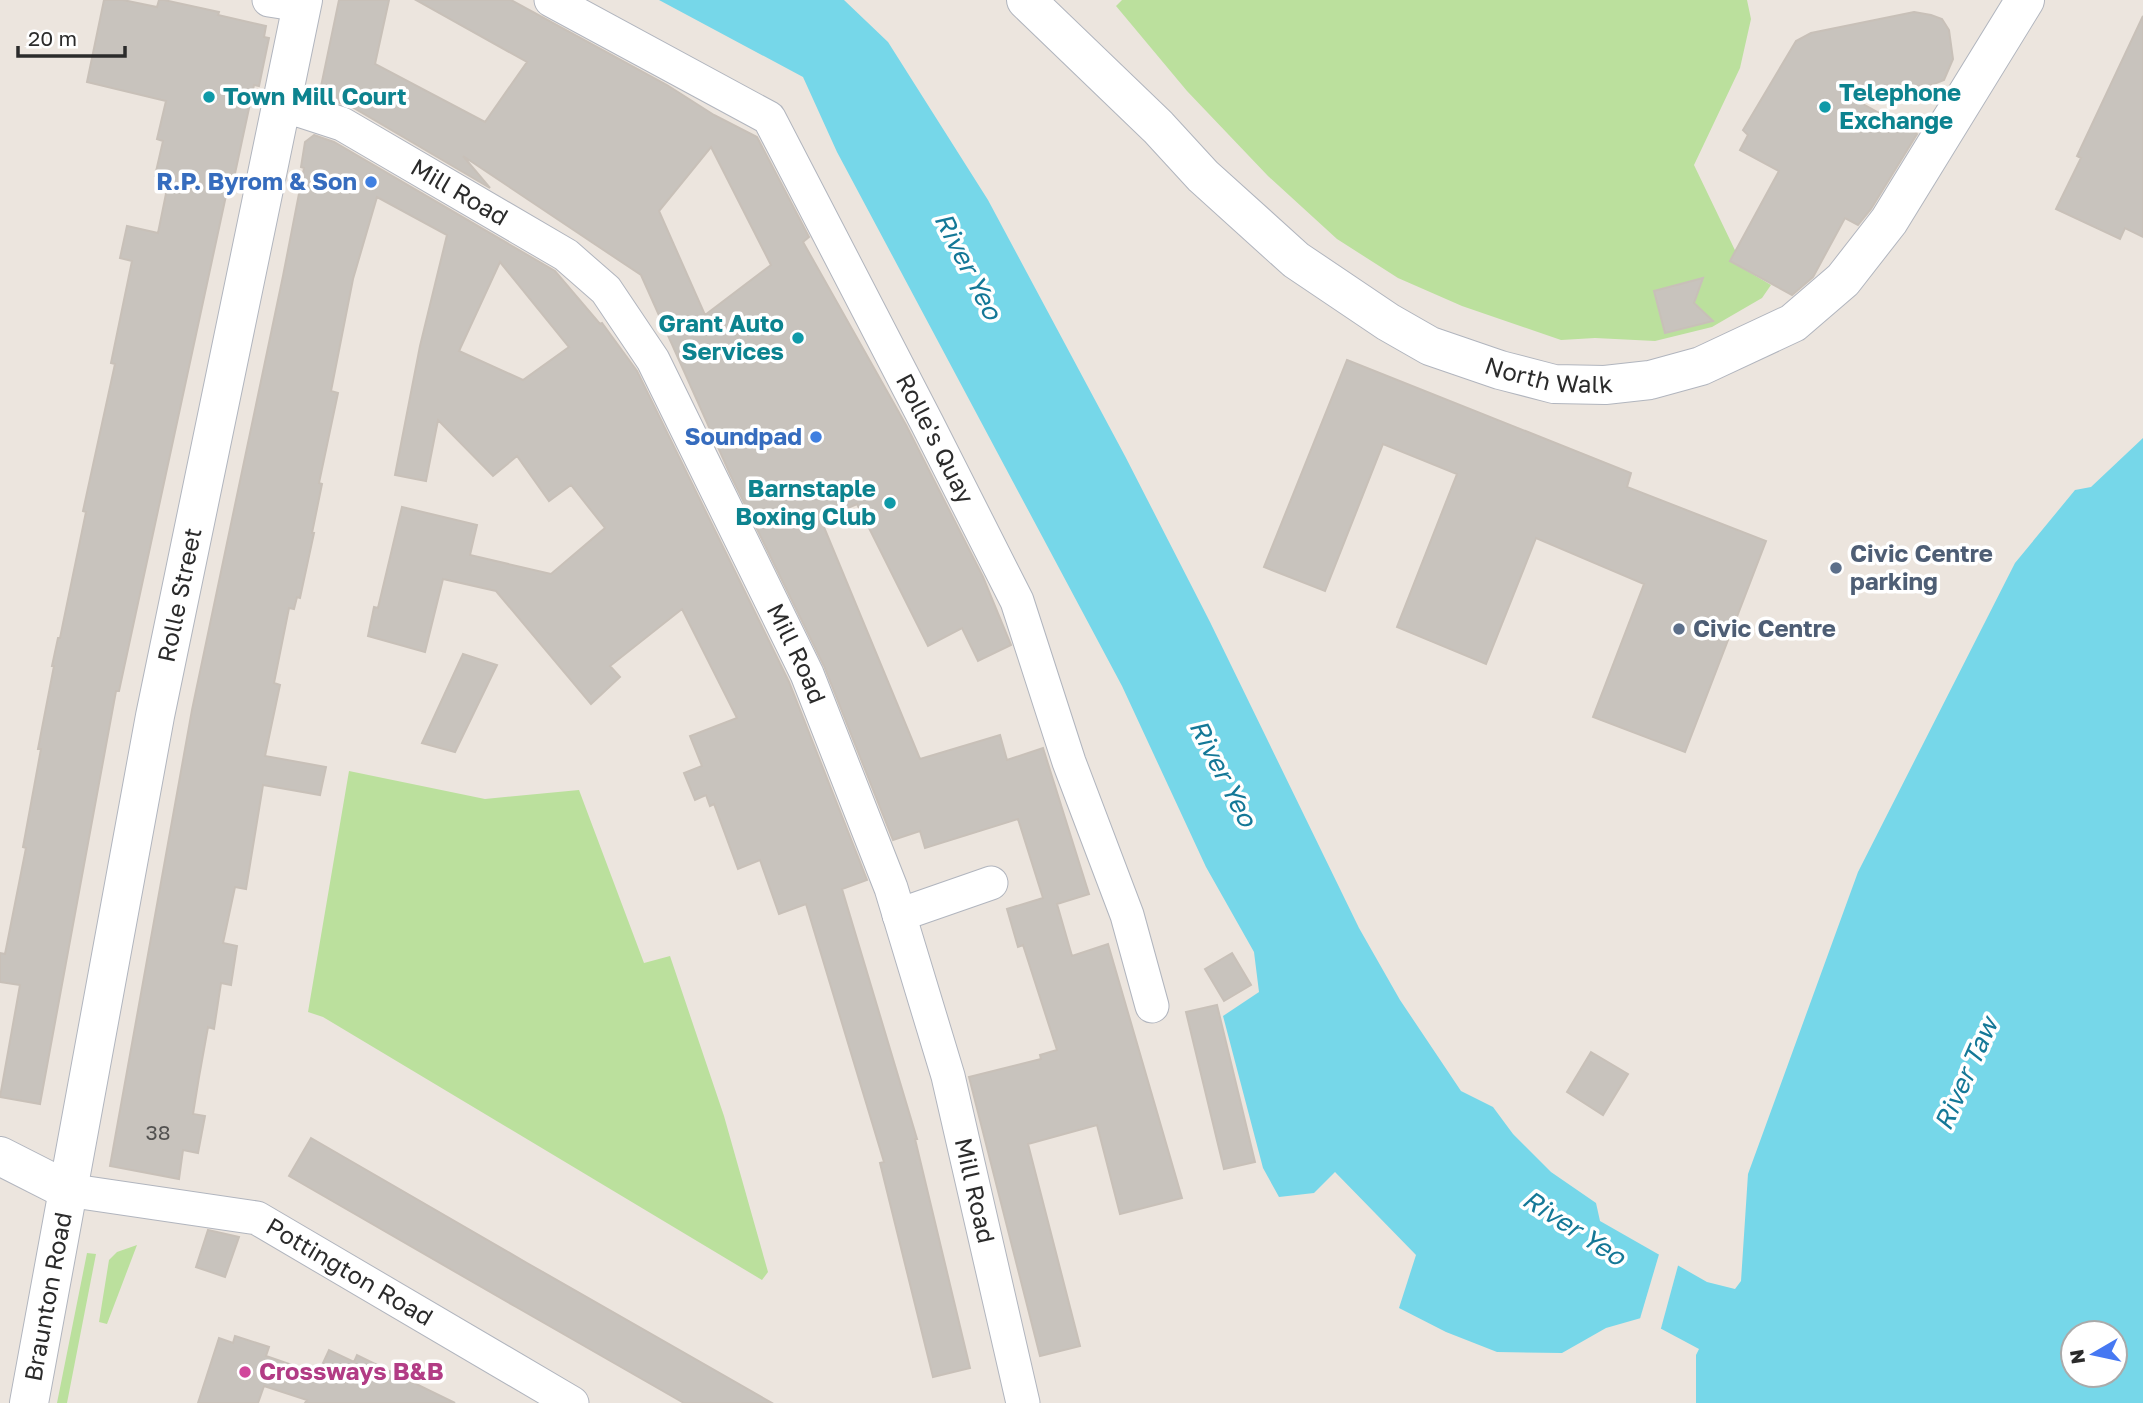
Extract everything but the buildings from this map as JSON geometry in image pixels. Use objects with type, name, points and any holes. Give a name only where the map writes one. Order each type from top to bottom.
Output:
[{"type":"main road","name":"North Walk","points":[[1026,0],[1158,127],[1203,176],[1296,260],[1388,322],[1430,346],[1500,370],[1554,384],[1605,385],[1650,380],[1713,361],[1793,323],[1843,280],[1889,221],[2025,0]]},
{"type":"main road","name":"Rolle Street","points":[[68,1190],[155,716],[282,108],[291,2]]},
{"type":"main road","points":[[0,1156],[68,1190]]},
{"type":"main road","name":"Braunton Road","points":[[29,1403],[68,1190]]},
{"type":"street","name":"Rolle's Quay","points":[[551,0],[769,118],[928,423],[1017,601],[1069,762],[1127,915],[1152,1006]]},
{"type":"street","name":"Mill Road","points":[[282,108],[302,111],[342,124],[453,191],[522,228],[588,272],[617,303],[653,360],[807,674],[899,915],[948,1076],[1023,1403]]},
{"type":"street","points":[[899,915],[991,883]]},
{"type":"street","name":"Pottington Road","points":[[68,1190],[257,1218],[572,1403]]},
{"type":"green space","points":[[1122,0],[1747,0],[1751,19],[1740,68],[1694,165],[1744,269],[1771,285],[1762,298],[1712,327],[1655,341],[1595,338],[1561,340],[1462,306],[1398,278],[1337,239],[1268,176],[1187,91],[1116,6]]},
{"type":"green space","points":[[349,771],[485,799],[579,790],[644,963],[670,956],[724,1116],[768,1272],[762,1280],[323,1017],[308,1012]]},
{"type":"green space","points":[[137,1245],[107,1324],[99,1322],[109,1260],[117,1252]]},
{"type":"green space","points":[[87,1253],[96,1254],[67,1403],[57,1403]]},
{"type":"water","points":[[659,0],[844,0],[888,42],[988,200],[1210,622],[1359,928],[1400,1000],[1461,1091],[1493,1107],[1513,1134],[1551,1172],[1596,1203],[1600,1221],[1707,1282],[1735,1289],[1741,1281],[1748,1174],[1858,872],[2015,563],[2075,490],[2091,487],[2143,438],[2143,1403],[1696,1403],[1696,1355],[1699,1349],[1641,1318],[1606,1328],[1562,1353],[1497,1352],[1446,1332],[1399,1308],[1416,1255],[1335,1172],[1314,1193],[1279,1197],[1263,1168],[1223,1016],[1259,992],[1254,952],[1206,867],[1122,686],[837,152],[803,77]]},
{"type":"pier","points":[[1660,1251],[1679,1262],[1660,1332],[1639,1322]]},
{"type":"place","name":"Town Mill Court","points":[[209,97]]},
{"type":"place","name":"Telephone Exchange","points":[[1825,107]]},
{"type":"place","name":"R.P. Byrom & Son","points":[[371,182]]},
{"type":"place","name":"Grant Auto Services","points":[[798,338]]},
{"type":"place","name":"Soundpad","points":[[816,437]]},
{"type":"place","name":"Barnstaple Boxing Club","points":[[890,503]]},
{"type":"place","name":"Civic Centre parking","points":[[1836,568]]},
{"type":"place","name":"Civic Centre","points":[[1679,629]]},
{"type":"place","name":"Crossways B&B","points":[[245,1372]]},
{"type":"water label","name":"River Yeo","points":[[968,266]]},
{"type":"water label","name":"River Yeo","points":[[1223,773]]},
{"type":"water label","name":"River Taw","points":[[1966,1074]]},
{"type":"water label","name":"River Yeo","points":[[1574,1228]]}]
